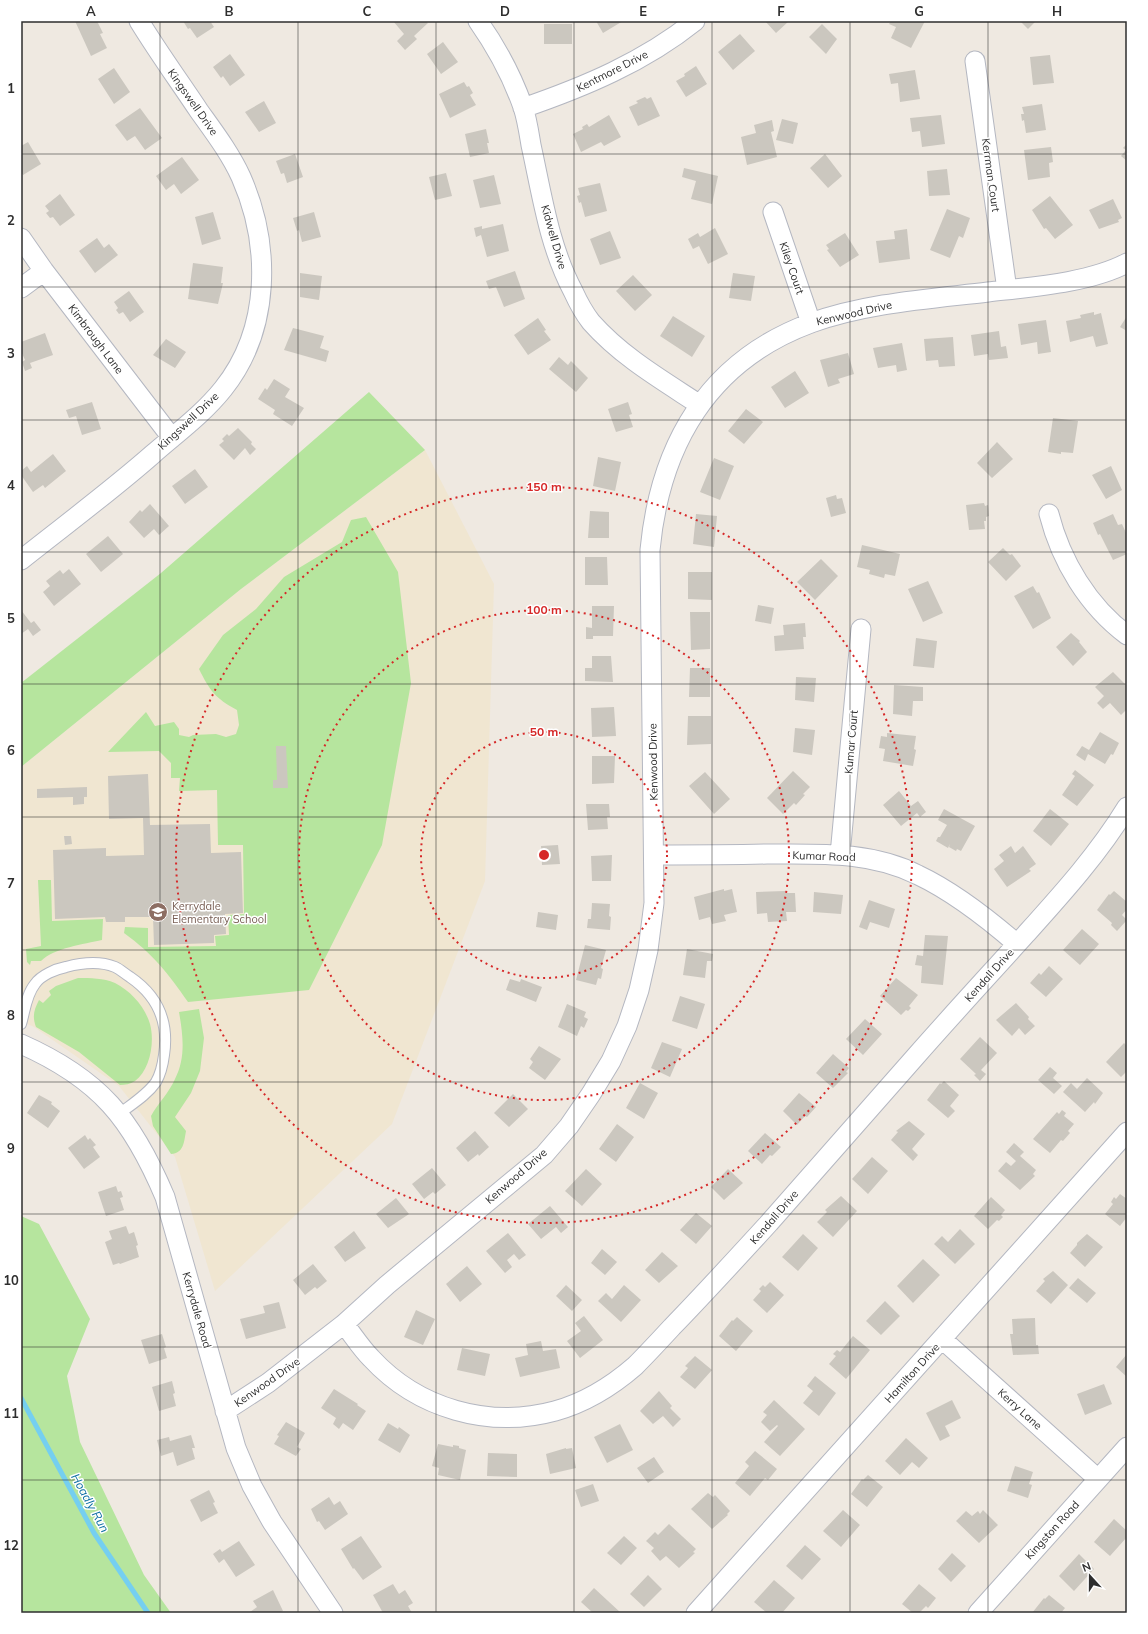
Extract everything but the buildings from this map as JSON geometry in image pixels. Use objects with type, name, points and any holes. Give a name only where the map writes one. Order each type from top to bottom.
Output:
[{"type":"street","name":"Kingswell Drive","points":[[21,560],[142,464],[210,405],[224,388],[238,366],[250,342],[258,316],[261,289],[261,267],[258,236],[251,206],[240,177],[226,150],[139,21]]},
{"type":"street","name":"Kidwell Drive","points":[[478,21],[496,48],[511,76],[523,108],[554,245],[565,276],[580,305],[591,321],[614,345],[639,366],[700,405]]},
{"type":"street","name":"Kentmore Drive","points":[[523,108],[566,93],[609,75],[649,53],[695,21]]},
{"type":"street","name":"Kerrman Court","points":[[975,61],[1007,290]]},
{"type":"street","name":"Kiley Court","points":[[773,212],[811,323]]},
{"type":"street","name":"Kimbrough Lane","points":[[21,238],[44,271],[172,438]]},
{"type":"street","name":"Kenwood Drive","points":[[226,1411],[268,1383],[344,1324],[387,1285],[544,1155],[569,1126],[611,1061],[627,1026],[639,990],[648,950],[654,903],[650,550],[659,492],[672,456],[686,427],[711,389],[735,367],[755,352],[783,336],[811,323],[851,312],[898,303],[1007,290],[1088,278],[1127,263]]},
{"type":"street","points":[[21,288],[44,271]]},
{"type":"street","points":[[1049,514],[1063,554],[1077,580],[1095,604],[1127,635]]},
{"type":"street","name":"Kumar Court","points":[[840,855],[861,629]]},
{"type":"street","name":"Kendall Drive","points":[[344,1324],[372,1359],[394,1378],[413,1391],[434,1402],[461,1413],[498,1418],[525,1417],[556,1411],[586,1400],[609,1386],[634,1366],[723,1275],[1087,863],[1127,807]]},
{"type":"street","name":"Kumar Road","points":[[654,855],[840,855],[867,858],[896,866],[918,875],[957,898],[994,924],[1017,944]]},
{"type":"street","name":"Kerrydale Road","points":[[21,1044],[46,1055],[68,1068],[88,1083],[120,1114],[135,1136],[152,1166],[165,1197],[236,1448],[256,1492],[272,1522],[333,1613]]},
{"type":"street","name":"Hamilton Drive","points":[[696,1613],[1127,1132]]},
{"type":"street","name":"Kerry Lane","points":[[942,1339],[1098,1479]]},
{"type":"street","name":"Kingston Road","points":[[978,1613],[1127,1447]]},
{"type":"lane","points":[[21,1024],[30,994],[35,984],[58,969],[91,963],[114,967],[136,982],[151,995],[163,1019],[166,1040],[163,1062],[156,1081],[144,1095],[120,1114]]},
{"type":"shaded area","points":[[425,450],[494,584],[485,881],[392,1124],[215,1291],[175,1157],[119,1086],[34,1027],[21,1021],[21,767],[241,589]]},
{"type":"green space","points":[[369,392],[425,450],[241,589],[21,767],[21,683],[161,573]]},
{"type":"green space","points":[[366,517],[398,572],[411,683],[382,845],[309,990],[188,1002],[174,982],[152,956],[124,933],[125,927],[148,928],[148,947],[216,946],[215,936],[229,935],[228,915],[244,914],[243,845],[218,845],[217,790],[179,791],[180,778],[171,778],[171,763],[159,751],[108,752],[146,712],[155,726],[174,722],[179,729],[179,735],[189,737],[193,735],[216,734],[226,737],[236,734],[239,725],[237,710],[218,698],[206,683],[199,669],[223,635],[256,609],[284,577],[342,542],[351,520]]},
{"type":"green space","points":[[38,880],[51,880],[52,921],[103,919],[102,940],[61,950],[53,953],[41,961],[31,961],[30,965],[27,962],[26,949],[41,946]]},
{"type":"green space","points":[[78,978],[101,979],[121,986],[137,1000],[145,1012],[150,1024],[152,1039],[150,1055],[144,1070],[135,1081],[120,1085],[79,1052],[36,1027],[34,1013],[39,1000],[43,1003],[51,995],[49,991],[56,986]]},
{"type":"green space","points":[[199,1009],[204,1038],[200,1071],[191,1093],[175,1117],[186,1131],[183,1146],[179,1152],[171,1154],[153,1126],[151,1116],[173,1084],[181,1063],[183,1046],[179,1012]]},
{"type":"green space","points":[[21,1216],[39,1224],[90,1319],[67,1376],[80,1442],[144,1575],[171,1613],[21,1613]]},
{"type":"waterway","name":"Hoadly Run","points":[[21,1398],[94,1533],[148,1613]]},
{"type":"place","name":"Kerrydale Elementary School","points":[[158,912]]}]
